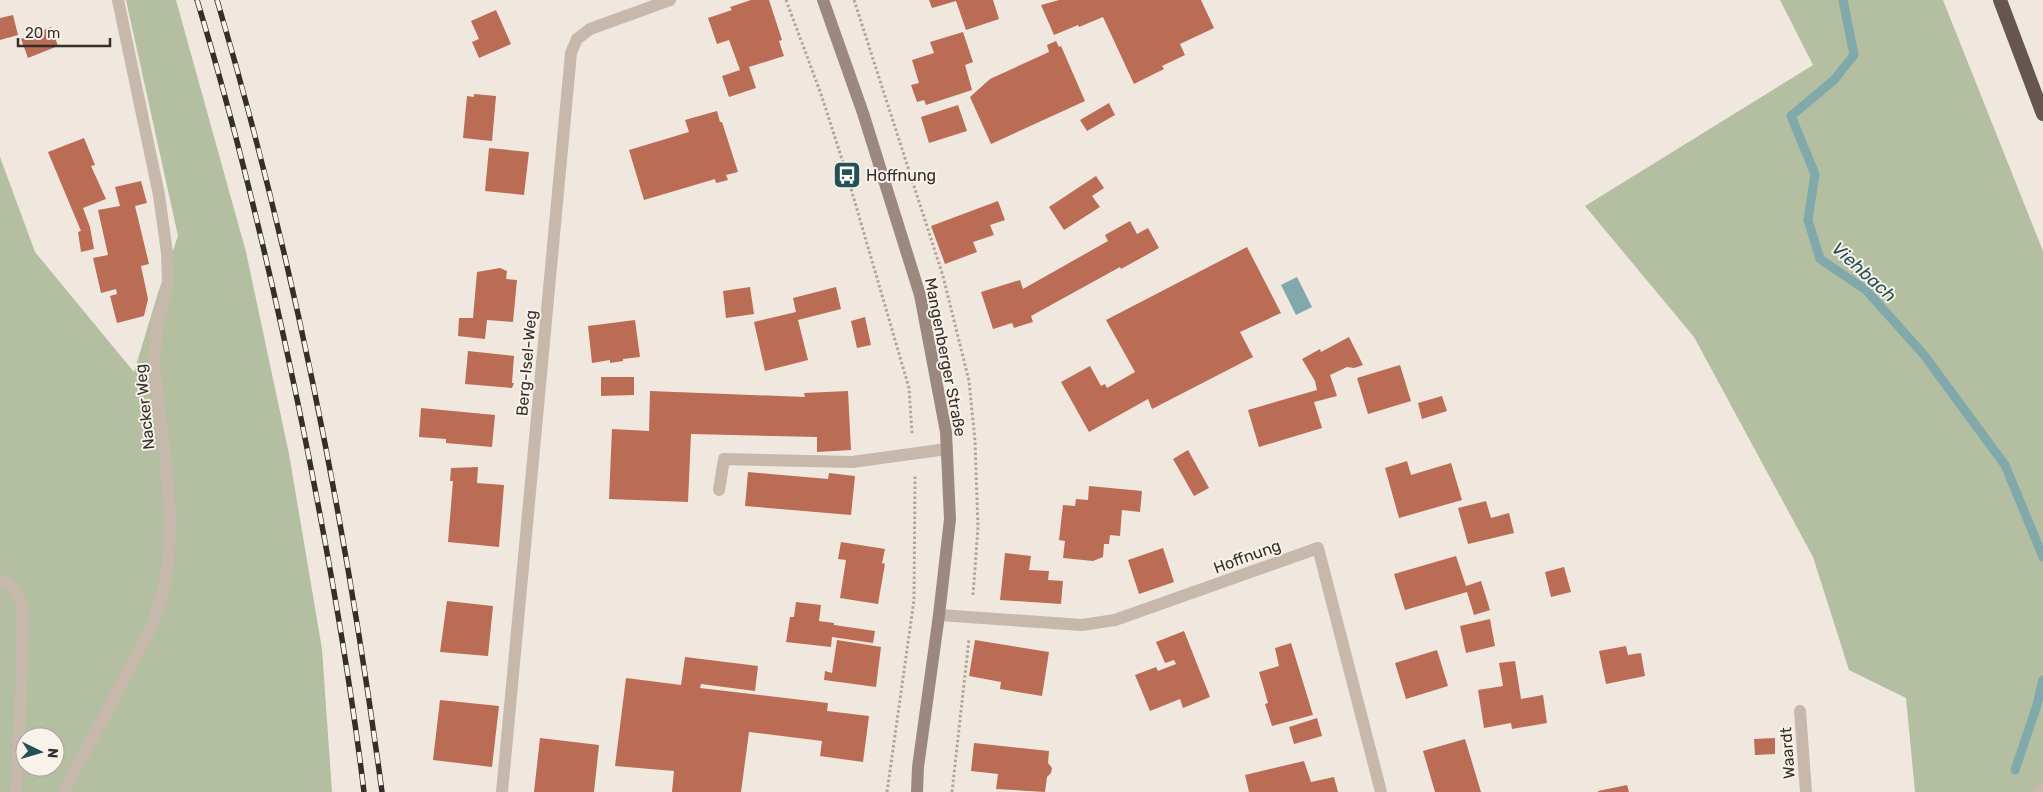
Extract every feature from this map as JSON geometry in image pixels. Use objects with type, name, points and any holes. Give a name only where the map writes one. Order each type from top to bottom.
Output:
[{"type":"highway","points":[[2000,0],[2043,114]]},
{"type":"main road","name":"Mangenberger Straße","points":[[823,0],[863,113],[920,295],[946,432],[950,519],[916,792]]},
{"type":"street","name":"Nacker Weg","points":[[64,792],[151,628],[161,599],[168,566],[170,518],[166,464],[155,374],[158,320],[168,283],[167,253],[159,195],[118,0]]},
{"type":"street","name":"Berg-Isel-Weg","points":[[502,792],[571,54],[577,39],[590,29],[670,0]]},
{"type":"street","points":[[719,490],[724,458],[852,462],[914,452],[947,449]]},
{"type":"street","name":"Hoffnung","points":[[939,615],[1082,625],[1115,620],[1318,548],[1381,792]]},
{"type":"street","points":[[0,580],[6,582],[15,590],[21,600],[23,613],[16,792]]},
{"type":"street","name":"Waardt","points":[[1800,711],[1806,792]]},
{"type":"street","points":[[2038,792],[2043,789]]},
{"type":"path","points":[[786,0],[821,94],[848,175],[909,388],[914,452],[914,600],[888,792]]},
{"type":"green space","points":[[126,0],[176,0],[246,252],[289,454],[322,649],[332,792],[0,792],[0,157],[35,252],[134,372],[178,236]]},
{"type":"green space","points":[[1780,0],[1943,0],[2043,251],[2043,792],[1915,792],[1906,698],[1849,670],[1813,557],[1694,337],[1585,206],[1813,65]]},
{"type":"water","points":[[1297,277],[1312,307],[1296,315],[1281,285]]},
{"type":"building","points":[[751,0],[769,0],[782,40],[779,41],[784,56],[749,67],[756,88],[729,97],[722,76],[740,70],[729,40],[717,44],[708,18],[732,10],[730,7]]},
{"type":"building","points":[[929,0],[993,0],[999,19],[966,30],[956,1],[932,8]]},
{"type":"building","points":[[1059,0],[1201,0],[1214,28],[1180,44],[1185,55],[1162,66],[1164,69],[1134,84],[1103,17],[1054,35],[1041,5]]},
{"type":"building","points":[[496,10],[511,44],[479,58],[472,42],[479,39],[471,21]]},
{"type":"building","points":[[13,15],[18,35],[0,40],[0,18]]},
{"type":"building","points":[[51,27],[58,46],[28,58],[21,39]]},
{"type":"building","points":[[963,32],[973,62],[965,65],[972,90],[926,105],[924,100],[917,102],[911,85],[919,83],[912,60],[934,53],[930,42]]},
{"type":"building","points":[[1056,41],[1059,47],[1061,46],[1085,101],[991,144],[970,97],[990,79],[1049,52],[1047,45]]},
{"type":"building","points":[[474,94],[496,96],[492,141],[463,138],[467,96],[474,97]]},
{"type":"building","points":[[1109,103],[1115,115],[1087,131],[1080,120]]},
{"type":"building","points":[[958,105],[967,131],[929,143],[921,117]]},
{"type":"building","points":[[717,111],[738,172],[726,175],[728,180],[716,183],[715,179],[644,200],[629,150],[689,132],[685,120]]},
{"type":"building","points":[[84,138],[95,165],[91,166],[106,199],[83,208],[90,227],[94,249],[81,252],[78,232],[81,231],[48,152]]},
{"type":"building","points":[[489,148],[529,152],[524,195],[485,191]]},
{"type":"building","points":[[1096,176],[1104,188],[1092,196],[1100,207],[1064,230],[1049,207]]},
{"type":"building","points":[[141,181],[147,203],[135,206],[149,264],[141,266],[148,299],[144,316],[117,323],[110,296],[117,294],[116,289],[101,293],[93,258],[108,255],[98,210],[120,206],[115,187]]},
{"type":"building","points":[[998,201],[1005,220],[990,225],[994,235],[973,242],[977,252],[945,264],[931,226]]},
{"type":"building","points":[[1130,221],[1137,234],[1148,228],[1159,248],[1121,269],[1120,267],[1031,316],[1033,322],[1014,328],[1012,323],[993,329],[981,292],[1020,280],[1023,289],[1108,241],[1105,235]]},
{"type":"building","points":[[1247,247],[1281,313],[1240,332],[1253,357],[1152,409],[1148,399],[1089,432],[1061,382],[1090,366],[1101,386],[1105,384],[1107,388],[1135,372],[1106,320]]},
{"type":"building","points":[[500,268],[507,271],[506,279],[517,280],[513,322],[487,320],[485,339],[458,336],[459,318],[473,318],[477,272]]},
{"type":"building","points":[[750,287],[754,314],[726,318],[723,291]]},
{"type":"building","points":[[836,287],[841,309],[798,320],[808,360],[765,371],[754,322],[796,312],[793,298]]},
{"type":"building","points":[[865,317],[871,345],[857,348],[851,321]]},
{"type":"building","points":[[635,320],[640,357],[610,363],[610,360],[592,363],[588,326]]},
{"type":"building","points":[[1349,337],[1363,365],[1354,368],[1347,367],[1330,375],[1337,396],[1314,402],[1322,428],[1259,447],[1248,410],[1317,390],[1315,381],[1302,359],[1320,349],[1321,352]]},
{"type":"building","points":[[468,351],[514,356],[512,383],[514,383],[512,388],[465,384]]},
{"type":"building","points":[[1400,365],[1411,401],[1368,414],[1357,378]]},
{"type":"building","points":[[601,377],[634,377],[634,395],[601,396]]},
{"type":"building","points":[[650,391],[805,397],[804,393],[848,391],[851,450],[817,452],[817,437],[691,434],[688,502],[609,499],[612,429],[649,431]]},
{"type":"building","points":[[1442,396],[1447,411],[1422,419],[1418,403]]},
{"type":"building","points":[[421,408],[495,415],[492,447],[446,443],[446,439],[419,437]]},
{"type":"building","points":[[1188,450],[1209,488],[1194,496],[1173,459]]},
{"type":"building","points":[[1407,461],[1411,475],[1451,463],[1462,500],[1399,518],[1385,468]]},
{"type":"building","points":[[478,467],[477,483],[504,485],[499,547],[448,542],[453,481],[450,481],[451,468]]},
{"type":"building","points":[[748,472],[828,479],[829,473],[855,476],[851,515],[745,506]]},
{"type":"building","points":[[1089,486],[1142,491],[1140,512],[1122,510],[1120,536],[1110,535],[1109,544],[1104,544],[1103,557],[1093,561],[1063,558],[1065,541],[1059,540],[1063,505],[1075,506],[1076,499],[1088,500]]},
{"type":"building","points":[[1486,501],[1491,518],[1509,513],[1514,533],[1468,544],[1458,508]]},
{"type":"building","points":[[841,542],[885,549],[882,563],[885,564],[878,604],[840,598],[846,560],[838,559]]},
{"type":"building","points":[[1163,548],[1174,582],[1139,594],[1128,560]]},
{"type":"building","points":[[1005,553],[1031,556],[1029,570],[1049,571],[1048,580],[1063,581],[1061,604],[1000,600]]},
{"type":"building","points":[[1456,556],[1466,586],[1481,581],[1490,610],[1474,615],[1467,592],[1405,610],[1394,574]]},
{"type":"building","points":[[1564,567],[1571,592],[1551,597],[1545,572]]},
{"type":"building","points":[[447,601],[493,606],[488,656],[440,652]]},
{"type":"building","points":[[796,602],[821,605],[819,621],[875,631],[873,643],[832,637],[831,647],[786,642],[790,617],[794,617]]},
{"type":"building","points":[[1490,619],[1495,646],[1466,653],[1460,626]]},
{"type":"building","points":[[1184,631],[1210,697],[1183,708],[1180,699],[1150,711],[1135,675],[1156,667],[1158,671],[1176,664],[1174,660],[1165,663],[1156,642]]},
{"type":"building","points":[[837,640],[881,647],[876,687],[824,680],[825,671],[832,673]]},
{"type":"building","points":[[975,640],[1049,652],[1042,696],[1000,689],[1001,682],[969,676]]},
{"type":"building","points":[[1291,643],[1313,715],[1272,726],[1265,704],[1268,703],[1259,672],[1279,666],[1275,648]]},
{"type":"building","points":[[1626,646],[1628,655],[1641,653],[1645,676],[1606,684],[1599,651]]},
{"type":"building","points":[[1437,650],[1448,686],[1406,699],[1395,663]]},
{"type":"building","points":[[685,657],[758,666],[755,691],[701,684],[700,688],[828,703],[827,711],[869,716],[863,762],[820,756],[822,741],[749,732],[741,792],[672,792],[674,771],[615,766],[626,678],[681,685]]},
{"type":"building","points":[[1515,661],[1521,699],[1543,695],[1547,723],[1512,729],[1511,723],[1484,728],[1478,690],[1503,686],[1499,663]]},
{"type":"building","points":[[440,700],[499,706],[492,767],[433,760]]},
{"type":"building","points":[[1317,718],[1322,736],[1294,744],[1289,727]]},
{"type":"building","points":[[540,738],[599,745],[594,792],[534,792]]},
{"type":"building","points":[[1775,738],[1775,754],[1755,755],[1754,739]]},
{"type":"building","points":[[1465,739],[1481,792],[1435,792],[1423,751]]},
{"type":"building","points":[[974,743],[1049,751],[1048,763],[1052,768],[1051,773],[1047,777],[1045,792],[996,789],[998,774],[971,771]]},
{"type":"building","points":[[1304,761],[1311,782],[1334,777],[1338,792],[1249,792],[1245,775]]},
{"type":"building","points":[[1627,785],[1629,792],[1598,792],[1598,791]]},
{"type":"waterway","name":"Viehbach","points":[[1843,0],[1854,55],[1834,80],[1791,116],[1815,174],[1808,220],[1820,259],[1866,290],[1924,355],[2005,465],[2043,557]]},
{"type":"waterway","name":"Viehbach","points":[[2015,770],[2037,705],[2043,680]]},
{"type":"railway","points":[[197,0],[252,198],[297,399],[335,595],[351,693],[364,792]]},
{"type":"railway","points":[[217,0],[245,97],[270,195],[315,393],[352,592],[382,792]]},
{"type":"place","name":"Hoffnung","points":[[847,175]]}]
